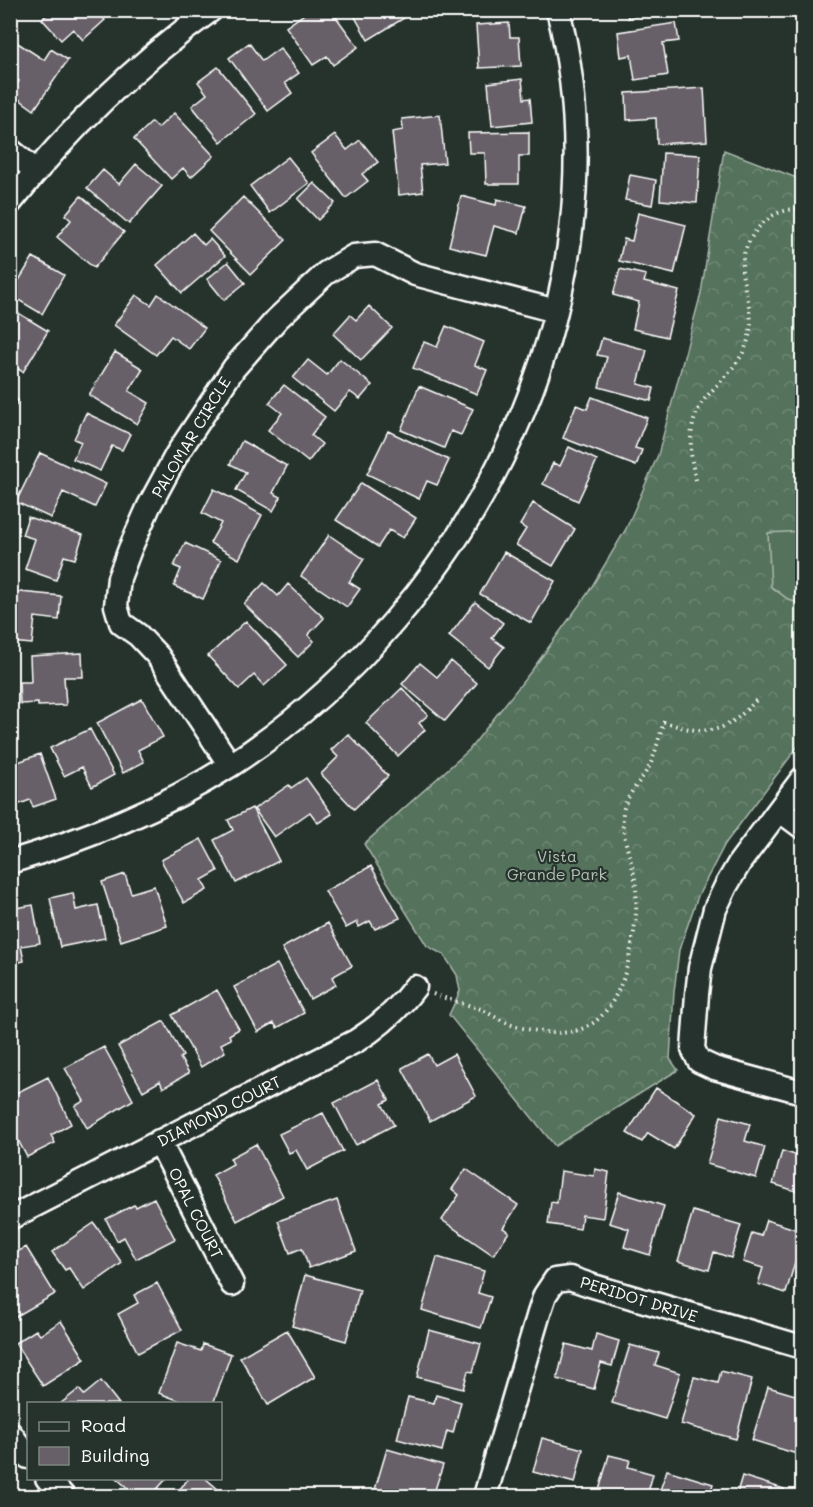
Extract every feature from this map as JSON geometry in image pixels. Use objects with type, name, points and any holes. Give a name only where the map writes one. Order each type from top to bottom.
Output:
[{"type":"street","points":[[10,203],[78,125],[121,83],[211,10]]},
{"type":"street","points":[[10,862],[69,844],[133,818],[230,765],[276,734],[312,705],[387,632],[444,557],[499,467],[523,412],[543,358],[568,256],[576,194],[577,146],[573,96],[558,10]]},
{"type":"street","points":[[10,150],[36,171]]},
{"type":"street","name":"PALOMAR CIRCLE","points":[[230,765],[158,656],[138,635],[121,622],[116,606],[119,578],[149,506],[177,454],[234,368],[278,319],[326,273],[354,256],[375,254],[416,274],[556,311]]},
{"type":"street","points":[[802,779],[740,862],[716,909],[700,968],[693,1049],[699,1061],[714,1068],[802,1092]]},
{"type":"street","points":[[779,810],[802,826]]},
{"type":"street","name":"DIAMOND COURT","points":[[10,1218],[356,1041],[400,1008],[415,987]]},
{"type":"street","name":"OPAL COURT","points":[[159,1142],[232,1284]]},
{"type":"street","name":"PERIDOT DRIVE","points":[[485,1497],[539,1313],[545,1295],[555,1280],[570,1278],[802,1347]]},
{"type":"street","points":[[10,1434],[27,1455]]},
{"type":"street","points":[[48,1480],[63,1497]]},
{"type":"path","points":[[696,480],[690,452],[695,417],[702,402],[727,377],[738,361],[750,332],[750,304],[742,271],[748,243],[756,230],[770,218],[783,211],[802,209]]},
{"type":"path","points":[[415,987],[458,1004],[480,1009],[506,1023],[529,1030],[567,1033],[597,1021],[607,1010],[620,986],[626,970],[634,926],[636,890],[634,869],[624,832],[623,811],[627,799],[651,764],[664,722],[690,731],[719,730],[747,711],[759,698]]},
{"type":"green space","name":"Vista Grande Park","points":[[724,150],[802,180],[802,741],[725,844],[698,896],[679,950],[674,992],[670,1059],[678,1070],[555,1146],[449,1015],[460,991],[457,975],[444,955],[427,946],[364,844],[469,750],[532,670],[588,593],[626,529],[658,455],[701,293]]},
{"type":"green space","points":[[802,531],[802,603],[797,603],[771,587],[768,533]]},
{"type":"building","points":[[52,10],[96,10],[105,20],[83,40],[73,29],[61,40],[42,19]]},
{"type":"building","points":[[301,10],[331,10],[358,47],[333,65],[327,56],[313,65],[286,27],[304,14]]},
{"type":"building","points":[[351,10],[400,10],[404,18],[368,40]]},
{"type":"building","points":[[626,10],[656,10],[628,18]]},
{"type":"building","points":[[509,23],[510,37],[519,37],[521,66],[479,68],[476,25]]},
{"type":"building","points":[[676,23],[679,41],[663,43],[668,75],[635,80],[631,55],[621,57],[618,32]]},
{"type":"building","points":[[10,38],[44,60],[51,49],[68,60],[34,110],[11,93],[19,81],[10,75]]},
{"type":"building","points":[[249,43],[262,61],[280,48],[299,73],[285,83],[292,93],[268,111],[229,58]]},
{"type":"building","points":[[218,67],[256,114],[221,142],[192,106],[207,94],[198,82]]},
{"type":"building","points":[[522,79],[524,99],[530,98],[532,122],[492,126],[488,83]]},
{"type":"building","points":[[704,88],[707,141],[657,144],[656,118],[627,120],[626,93]]},
{"type":"building","points":[[802,99],[802,152],[795,100]]},
{"type":"building","points":[[174,113],[214,156],[191,177],[183,168],[171,179],[134,139],[152,122],[158,128]]},
{"type":"building","points":[[440,115],[445,163],[420,165],[423,192],[399,195],[392,132],[403,130],[402,119]]},
{"type":"building","points":[[529,132],[529,156],[519,156],[519,184],[486,184],[485,153],[469,153],[468,133]]},
{"type":"building","points":[[335,135],[347,150],[360,140],[378,162],[362,174],[368,181],[346,198],[311,153]]},
{"type":"building","points":[[663,153],[700,155],[697,203],[660,200]]},
{"type":"building","points":[[288,157],[309,183],[270,213],[250,186]]},
{"type":"building","points":[[136,164],[162,186],[129,224],[87,188],[103,170],[119,184]]},
{"type":"building","points":[[630,175],[656,180],[652,205],[625,200]]},
{"type":"building","points":[[314,183],[335,203],[318,220],[298,199]]},
{"type":"building","points":[[81,196],[124,232],[94,268],[57,237],[71,220],[65,215]]},
{"type":"building","points":[[461,196],[496,205],[497,199],[526,206],[519,233],[494,226],[486,255],[449,246]]},
{"type":"building","points":[[243,197],[286,240],[251,274],[209,231]]},
{"type":"building","points":[[638,213],[686,225],[674,274],[619,261],[624,239],[632,241]]},
{"type":"building","points":[[193,233],[204,245],[210,239],[225,256],[182,293],[157,265]]},
{"type":"building","points":[[33,257],[64,275],[42,314],[10,295]]},
{"type":"building","points":[[228,262],[245,283],[224,300],[207,279]]},
{"type":"building","points":[[620,269],[646,275],[644,282],[679,291],[667,337],[633,329],[639,302],[613,295]]},
{"type":"building","points":[[158,294],[205,328],[189,349],[171,336],[156,355],[114,325],[136,295],[151,305]]},
{"type":"building","points":[[369,306],[392,328],[361,360],[333,334],[350,315],[356,320]]},
{"type":"building","points":[[10,308],[48,331],[23,372],[10,364]]},
{"type":"building","points":[[446,326],[484,342],[475,365],[487,370],[477,394],[413,368],[424,342],[437,347]]},
{"type":"building","points":[[602,338],[647,350],[638,384],[654,388],[651,401],[599,387],[607,357],[597,355]]},
{"type":"building","points":[[115,352],[143,369],[129,391],[149,403],[137,424],[89,395]]},
{"type":"building","points":[[340,359],[372,385],[360,399],[350,392],[334,411],[293,378],[308,360],[327,375]]},
{"type":"building","points":[[284,385],[325,417],[311,435],[322,444],[308,462],[268,430],[282,413],[269,403]]},
{"type":"building","points":[[419,386],[473,409],[461,435],[451,431],[444,448],[401,430]]},
{"type":"building","points":[[10,397],[18,400],[11,416],[10,416]]},
{"type":"building","points":[[592,397],[647,418],[635,448],[642,450],[636,466],[563,438],[576,405],[587,409]]},
{"type":"building","points":[[86,413],[130,434],[122,450],[112,446],[100,471],[73,459],[81,442],[74,439]]},
{"type":"building","points":[[388,431],[449,460],[437,485],[427,481],[419,499],[367,474]]},
{"type":"building","points":[[242,441],[287,466],[273,493],[281,497],[273,511],[236,490],[246,472],[230,464]]},
{"type":"building","points":[[569,447],[597,460],[578,501],[543,484],[553,463],[560,466]]},
{"type":"building","points":[[40,453],[106,484],[95,507],[63,492],[51,518],[16,502]]},
{"type":"building","points":[[361,483],[416,518],[403,538],[389,530],[378,547],[336,520]]},
{"type":"building","points":[[214,489],[262,515],[239,559],[210,543],[221,523],[202,513]]},
{"type":"building","points":[[533,503],[575,529],[553,566],[516,545],[526,529],[520,525]]},
{"type":"building","points":[[28,517],[83,535],[75,559],[64,556],[56,580],[25,569],[35,539],[22,535]]},
{"type":"building","points":[[329,535],[364,559],[349,582],[360,589],[347,607],[301,576]]},
{"type":"building","points":[[185,543],[221,560],[203,599],[174,586],[181,569],[174,566]]},
{"type":"building","points":[[504,552],[555,581],[531,623],[480,594]]},
{"type":"building","points":[[264,583],[278,596],[288,584],[324,618],[308,635],[314,641],[298,657],[244,604]]},
{"type":"building","points":[[10,591],[61,596],[59,620],[35,617],[32,644],[10,642]]},
{"type":"building","points":[[475,602],[503,623],[492,638],[504,647],[488,667],[449,636]]},
{"type":"building","points":[[246,621],[287,665],[264,686],[254,675],[239,689],[208,656]]},
{"type":"building","points":[[82,653],[83,677],[64,677],[66,705],[20,704],[19,682],[31,682],[30,656]]},
{"type":"building","points":[[451,661],[477,683],[445,721],[402,684],[420,663],[437,677]]},
{"type":"building","points":[[402,688],[428,715],[419,723],[425,730],[398,756],[366,723]]},
{"type":"building","points":[[142,699],[163,737],[138,750],[144,762],[123,773],[97,723]]},
{"type":"building","points":[[90,729],[114,775],[92,787],[82,767],[64,776],[50,748]]},
{"type":"building","points":[[348,734],[388,776],[354,809],[321,774],[338,757],[331,750]]},
{"type":"building","points":[[40,754],[56,799],[33,807],[30,800],[12,807],[10,765]]},
{"type":"building","points":[[306,778],[332,814],[318,823],[310,812],[274,837],[254,809],[289,785],[291,788]]},
{"type":"building","points":[[252,808],[279,861],[236,883],[214,840],[233,830],[228,820]]},
{"type":"building","points":[[201,839],[218,871],[202,880],[207,890],[184,903],[161,860]]},
{"type":"building","points":[[371,866],[400,918],[375,929],[370,921],[359,927],[357,922],[346,928],[325,891]]},
{"type":"building","points":[[125,874],[131,893],[154,886],[167,926],[121,941],[102,882]]},
{"type":"building","points":[[73,893],[76,910],[98,905],[105,938],[60,947],[50,898]]},
{"type":"building","points":[[33,905],[40,943],[21,946],[24,961],[10,964],[10,909]]},
{"type":"building","points":[[328,923],[352,966],[332,977],[336,985],[310,999],[282,948]]},
{"type":"building","points":[[277,964],[304,1013],[277,1028],[274,1023],[258,1032],[234,987]]},
{"type":"building","points":[[217,990],[239,1029],[229,1035],[231,1039],[221,1044],[225,1052],[201,1067],[172,1015]]},
{"type":"building","points":[[164,1021],[183,1056],[180,1058],[189,1073],[163,1088],[160,1081],[143,1091],[118,1046]]},
{"type":"building","points":[[104,1047],[133,1100],[87,1128],[75,1106],[84,1101],[65,1068]]},
{"type":"building","points":[[428,1054],[434,1065],[454,1054],[476,1096],[430,1121],[402,1068]]},
{"type":"building","points":[[48,1077],[71,1124],[51,1135],[55,1143],[27,1157],[10,1125],[10,1096]]},
{"type":"building","points":[[378,1080],[389,1100],[382,1104],[394,1125],[356,1145],[334,1103]]},
{"type":"building","points":[[656,1088],[696,1114],[674,1149],[648,1133],[642,1142],[627,1133]]},
{"type":"building","points":[[323,1113],[343,1151],[307,1170],[296,1150],[289,1153],[279,1134]]},
{"type":"building","points":[[721,1116],[750,1124],[745,1141],[765,1147],[756,1178],[707,1164]]},
{"type":"building","points":[[256,1144],[283,1196],[237,1221],[213,1175],[233,1164],[230,1158]]},
{"type":"building","points":[[782,1151],[802,1157],[802,1193],[773,1184]]},
{"type":"building","points":[[466,1169],[518,1205],[503,1228],[509,1232],[493,1255],[442,1220],[459,1195],[452,1189]]},
{"type":"building","points":[[595,1169],[609,1172],[603,1218],[582,1215],[580,1229],[548,1224],[551,1202],[557,1203],[561,1171],[594,1176]]},
{"type":"building","points":[[619,1192],[664,1206],[650,1255],[624,1247],[629,1229],[609,1223]]},
{"type":"building","points":[[154,1198],[175,1239],[136,1259],[124,1237],[117,1241],[106,1219]]},
{"type":"building","points":[[337,1200],[356,1251],[309,1268],[302,1248],[290,1253],[278,1221]]},
{"type":"building","points":[[693,1211],[741,1225],[731,1258],[714,1252],[709,1270],[678,1261]]},
{"type":"building","points":[[766,1220],[802,1231],[786,1293],[758,1284],[763,1268],[743,1262],[752,1233],[761,1236]]},
{"type":"building","points":[[94,1223],[122,1263],[84,1290],[69,1268],[65,1270],[52,1252]]},
{"type":"building","points":[[26,1247],[55,1294],[10,1320],[10,1256]]},
{"type":"building","points":[[437,1257],[484,1271],[478,1293],[491,1297],[481,1328],[422,1310]]},
{"type":"building","points":[[305,1275],[360,1290],[346,1341],[292,1326]]},
{"type":"building","points":[[157,1283],[182,1330],[138,1353],[118,1314],[138,1303],[134,1295]]},
{"type":"building","points":[[61,1321],[85,1359],[43,1386],[15,1343],[36,1330],[40,1335]]},
{"type":"building","points":[[287,1330],[315,1377],[268,1405],[240,1357]]},
{"type":"building","points":[[429,1330],[481,1344],[473,1372],[468,1371],[463,1389],[417,1377]]},
{"type":"building","points":[[596,1334],[619,1341],[612,1366],[601,1363],[594,1389],[557,1379],[566,1344],[592,1351]]},
{"type":"building","points":[[177,1343],[201,1351],[203,1344],[231,1354],[214,1402],[183,1402],[159,1393]]},
{"type":"building","points":[[630,1345],[659,1353],[655,1365],[680,1373],[665,1419],[612,1403]]},
{"type":"building","points":[[721,1371],[752,1379],[736,1439],[681,1424],[694,1377],[718,1383]]},
{"type":"building","points":[[101,1381],[117,1402],[63,1402],[79,1389],[84,1395]]},
{"type":"building","points":[[768,1387],[802,1397],[800,1419],[802,1420],[802,1437],[797,1454],[752,1440]]},
{"type":"building","points":[[436,1395],[461,1402],[453,1433],[447,1431],[442,1451],[397,1439],[408,1397],[434,1403]]},
{"type":"building","points":[[542,1438],[583,1449],[575,1483],[533,1472]]},
{"type":"building","points":[[387,1449],[443,1465],[433,1496],[373,1496]]},
{"type":"building","points":[[609,1455],[630,1460],[628,1467],[653,1474],[647,1496],[598,1494]]},
{"type":"building","points":[[667,1470],[713,1484],[709,1496],[658,1496]]},
{"type":"building","points":[[742,1476],[784,1489],[782,1496],[736,1496]]},
{"type":"building","points":[[118,1480],[165,1480],[151,1496],[137,1496]]},
{"type":"building","points":[[187,1480],[207,1480],[226,1496],[174,1496]]}]
